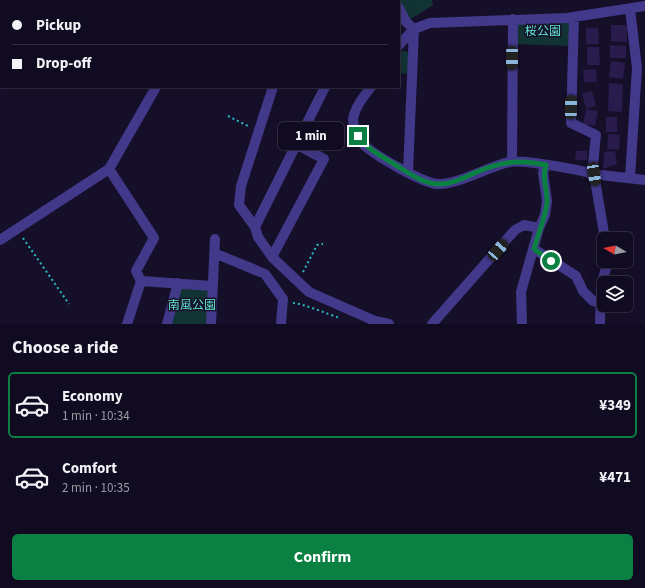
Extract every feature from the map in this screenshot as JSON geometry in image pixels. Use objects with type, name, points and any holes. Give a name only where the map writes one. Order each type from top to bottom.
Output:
[{"type":"street","points":[[400,44],[414,29],[430,23],[447,24],[513,18],[574,17],[645,6]]},
{"type":"street","points":[[630,9],[637,68],[630,177]]},
{"type":"street","points":[[400,10],[406,22],[414,29]]},
{"type":"street","points":[[574,17],[571,123],[596,135],[592,174],[594,174],[604,232]]},
{"type":"street","points":[[512,161],[513,18]]},
{"type":"street","points":[[408,172],[414,29]]},
{"type":"street","points":[[0,240],[109,169],[155,88]]},
{"type":"street","points":[[273,88],[257,132],[241,186],[240,205],[255,227],[258,237],[272,257],[309,292],[374,322],[389,324]]},
{"type":"street","points":[[255,227],[324,88]]},
{"type":"street","points":[[370,88],[355,111],[353,120],[358,136],[369,149],[408,172],[437,184],[452,183],[484,169],[512,161],[532,162],[592,174],[630,177],[645,180]]},
{"type":"street","points":[[272,257],[324,159],[296,144]]},
{"type":"street","points":[[522,324],[521,292],[539,228],[545,216],[547,201],[543,173],[546,165]]},
{"type":"street","points":[[109,169],[154,238],[136,271],[141,281],[127,324]]},
{"type":"street","points":[[432,324],[515,230],[524,225],[539,228]]},
{"type":"street","points":[[211,324],[215,239]]},
{"type":"street","points":[[534,249],[576,276],[583,291],[593,301],[597,302]]},
{"type":"street","points":[[214,255],[219,255],[265,274],[283,299],[281,324]]},
{"type":"street","points":[[141,281],[212,286]]},
{"type":"street","points":[[167,324],[178,284]]},
{"type":"street","points":[[600,312],[600,324]]},
{"type":"path","points":[[228,116],[257,132]]},
{"type":"path","points":[[17,229],[69,304]]},
{"type":"path","points":[[298,283],[313,249],[317,245],[323,244]]},
{"type":"path","points":[[283,302],[302,304],[347,320]]},
{"type":"green space","points":[[400,0],[432,0],[433,5],[406,22],[400,10]]},
{"type":"green space","name":"桜公園","points":[[574,17],[573,46],[512,44],[513,19]]},
{"type":"green space","points":[[403,50],[409,53],[408,74],[400,73],[400,54]]},
{"type":"green space","name":"南風公園","points":[[178,283],[212,286],[211,324],[167,324]]},
{"type":"building","points":[[611,25],[627,25],[627,42],[611,41]]},
{"type":"building","points":[[586,28],[598,28],[599,44],[586,44]]},
{"type":"building","points":[[610,45],[626,46],[626,58],[610,58]]},
{"type":"building","points":[[587,47],[599,47],[600,65],[587,65]]},
{"type":"building","points":[[611,61],[625,63],[623,79],[609,77]]},
{"type":"building","points":[[596,69],[597,82],[584,82],[583,70]]},
{"type":"building","points":[[609,83],[623,84],[622,112],[608,111]]},
{"type":"building","points":[[592,91],[596,106],[586,109],[582,94]]},
{"type":"building","points":[[586,109],[598,111],[595,126],[583,124]]},
{"type":"building","points":[[606,117],[617,117],[617,132],[606,132]]},
{"type":"building","points":[[608,134],[620,135],[619,150],[607,149]]},
{"type":"building","points":[[576,151],[587,151],[587,160],[575,160]]},
{"type":"building","points":[[615,151],[617,164],[603,169],[604,152]]},
{"type":"route","points":[[358,136],[363,144],[369,149],[423,180],[437,184],[452,183],[484,169],[512,161],[532,162],[546,165],[543,173],[547,201],[545,216],[539,228],[534,249],[551,261]]}]
